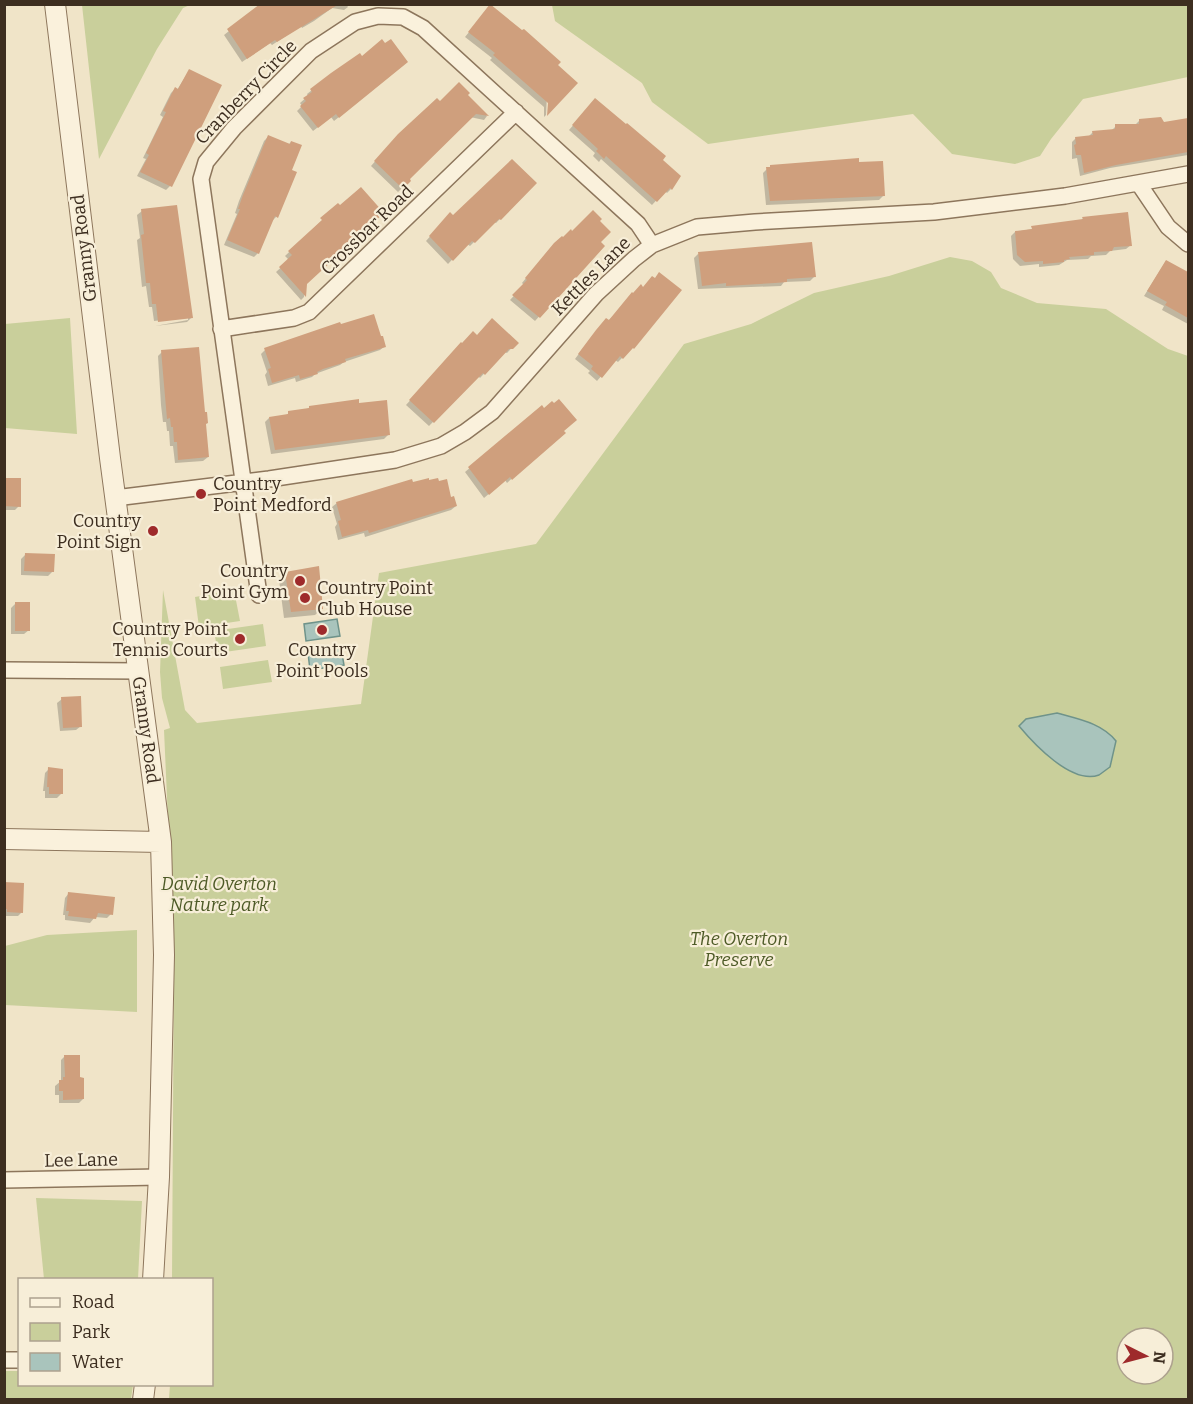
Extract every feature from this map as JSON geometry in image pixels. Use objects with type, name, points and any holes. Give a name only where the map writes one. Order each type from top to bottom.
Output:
[{"type":"street","name":"Granny Road","points":[[55,4],[115,498],[161,842],[164,955],[159,1177],[153,1278]]},
{"type":"street","name":"Cranberry Circle","points":[[259,595],[201,179],[206,162],[234,128],[311,51],[354,22],[378,16],[403,17],[423,27],[638,224],[652,245]]},
{"type":"street","name":"Crossbar Road","points":[[221,329],[294,318],[309,312],[516,112]]},
{"type":"street","name":"Kettles Lane","points":[[115,498],[395,460],[441,446],[492,412],[596,294],[652,245],[698,227],[934,213],[1065,196],[1188,174]]},
{"type":"street","points":[[1139,184],[1168,227],[1188,244]]},
{"type":"street","points":[[4,670],[138,671]]},
{"type":"street","points":[[4,839],[161,842]]},
{"type":"street","name":"Lee Lane","points":[[4,1180],[159,1177]]},
{"type":"green space","points":[[82,5],[190,5],[183,8],[157,49],[99,159]]},
{"type":"green space","points":[[552,5],[1188,5],[1188,77],[1083,99],[1040,156],[1015,164],[952,154],[913,114],[708,144],[652,102],[642,83],[555,21]]},
{"type":"green space","name":"The Overton Preserve","points":[[950,257],[972,261],[991,272],[1001,288],[1037,303],[1106,309],[1168,349],[1188,356],[1188,1399],[169,1399],[170,1386],[213,1386],[213,1278],[172,1278],[174,954],[164,730],[170,728],[162,698],[160,672],[163,590],[185,710],[197,723],[361,704],[379,573],[536,544],[684,344],[751,324],[814,293],[889,276]]},
{"type":"green space","points":[[70,318],[77,434],[5,428],[5,324]]},
{"type":"green space","points":[[234,590],[240,621],[199,627],[195,597]]},
{"type":"green space","name":"Country Point Tennis Courts","points":[[263,624],[266,646],[218,653],[214,631]]},
{"type":"green space","name":"Country Point Tennis Courts","points":[[268,660],[272,682],[223,689],[220,667]]},
{"type":"green space","points":[[137,930],[137,1012],[5,1005],[5,946],[47,935]]},
{"type":"green space","points":[[36,1198],[142,1201],[138,1278],[44,1278]]},
{"type":"green space","points":[[5,1371],[18,1371],[18,1386],[133,1386],[131,1399],[5,1399]]},
{"type":"water","name":"Country Point Pools","points":[[337,619],[340,636],[306,641],[304,624]]},
{"type":"water","name":"Country Point Pools","points":[[341,648],[344,665],[310,670],[308,653]]},
{"type":"water","points":[[1057,713],[1089,722],[1104,730],[1116,741],[1110,767],[1099,775],[1088,777],[1077,774],[1054,761],[1019,726],[1026,719]]},
{"type":"building","points":[[260,4],[339,4],[277,42],[275,40],[247,59],[227,29]]},
{"type":"building","points":[[490,4],[522,30],[524,29],[561,62],[558,65],[578,83],[547,116],[548,103],[493,55],[495,53],[468,32]]},
{"type":"building","points":[[382,39],[385,43],[391,39],[408,62],[339,118],[336,114],[318,128],[300,106],[306,101],[303,98],[312,92],[310,89],[331,73],[360,53],[362,56]]},
{"type":"building","points":[[189,69],[222,85],[172,187],[140,172],[149,155],[146,153],[166,112],[163,111],[175,87],[178,89]]},
{"type":"building","points":[[459,82],[470,93],[468,95],[489,116],[476,114],[410,179],[411,181],[403,189],[374,161],[398,134],[437,98],[440,101]]},
{"type":"building","points":[[595,98],[666,156],[663,160],[681,176],[672,190],[670,188],[657,202],[606,156],[604,159],[596,151],[598,149],[572,125]]},
{"type":"building","points":[[1161,117],[1164,122],[1188,118],[1188,152],[1084,173],[1081,155],[1076,155],[1075,137],[1093,135],[1092,131],[1115,129],[1115,124],[1139,124],[1139,119]]},
{"type":"building","points":[[268,135],[290,144],[291,141],[302,145],[292,170],[297,172],[278,218],[275,216],[259,254],[227,240]]},
{"type":"building","points":[[859,158],[859,162],[883,161],[885,196],[770,201],[766,167],[770,165]]},
{"type":"building","points":[[512,159],[537,183],[501,220],[499,219],[475,243],[472,241],[453,261],[429,236],[450,212],[453,215]]},
{"type":"building","points":[[361,187],[384,213],[307,284],[306,297],[279,267],[292,255],[288,251],[322,220],[320,218]]},
{"type":"building","points":[[177,205],[193,318],[158,322],[156,304],[152,304],[150,283],[146,283],[141,209]]},
{"type":"building","points":[[593,210],[611,232],[601,242],[605,246],[540,318],[512,295],[527,280],[525,278],[554,243],[571,229],[572,231]]},
{"type":"building","points":[[1128,212],[1132,246],[1114,247],[1112,251],[1094,252],[1094,255],[1069,257],[1070,259],[1064,262],[1043,264],[1043,261],[1025,262],[1017,255],[1015,231],[1032,229],[1031,226],[1083,219],[1082,217]]},
{"type":"building","points":[[812,242],[816,277],[787,279],[787,282],[775,283],[726,286],[726,283],[702,286],[698,252]]},
{"type":"building","points":[[1166,260],[1188,272],[1188,318],[1165,305],[1167,302],[1147,291]]},
{"type":"building","points":[[659,272],[682,290],[634,349],[623,359],[620,356],[602,378],[591,369],[593,366],[578,354],[606,318],[609,320],[632,292],[641,284],[643,287],[652,276],[655,278]]},
{"type":"building","points":[[374,314],[386,347],[345,359],[346,362],[323,369],[317,372],[318,374],[300,379],[299,375],[272,383],[268,369],[271,368],[264,348],[340,322],[341,324]]},
{"type":"building","points":[[492,318],[519,343],[513,349],[509,349],[485,375],[483,373],[434,423],[409,400],[461,342],[473,331],[477,335]]},
{"type":"building","points":[[199,347],[208,423],[206,424],[209,457],[178,460],[173,427],[171,427],[170,418],[167,419],[161,350]]},
{"type":"building","points":[[359,399],[359,403],[387,400],[390,435],[275,450],[269,417],[288,414],[288,411],[309,408],[309,406]]},
{"type":"building","points":[[559,399],[577,420],[564,431],[566,433],[512,480],[510,477],[489,495],[468,467],[542,405],[544,408],[552,401],[554,403]]},
{"type":"building","points":[[4,478],[21,478],[21,507],[4,506]]},
{"type":"building","points":[[429,478],[429,480],[438,478],[439,481],[447,479],[451,497],[454,496],[457,506],[369,533],[368,530],[342,537],[338,521],[341,520],[336,502],[412,479],[413,482]]},
{"type":"building","points":[[25,553],[55,554],[54,572],[24,571]]},
{"type":"building","name":"Country Point Club House","points":[[319,566],[323,609],[291,612],[285,572]]},
{"type":"building","points":[[15,602],[30,602],[30,631],[15,631]]},
{"type":"building","points":[[81,696],[82,727],[63,728],[61,697]]},
{"type":"building","points":[[48,767],[63,769],[63,794],[49,794]]},
{"type":"building","points":[[4,882],[24,883],[23,913],[7,912],[7,909],[4,909]]},
{"type":"building","points":[[68,892],[115,897],[113,915],[98,913],[96,919],[68,916],[69,911],[66,911]]},
{"type":"building","points":[[64,1055],[80,1055],[80,1077],[84,1078],[84,1099],[63,1100],[63,1091],[59,1091],[59,1080],[65,1077]]},
{"type":"place","name":"Country Point Medford","points":[[201,494]]},
{"type":"place","name":"Country Point Sign","points":[[153,531]]},
{"type":"place","name":"Country Point Gym","points":[[300,581]]},
{"type":"place","name":"Country Point Club House","points":[[305,598]]},
{"type":"place","name":"Country Point Pools","points":[[322,630]]},
{"type":"place","name":"Country Point Tennis Courts","points":[[240,639]]},
{"type":"park label","name":"David Overton Nature park","points":[[219,894]]}]
